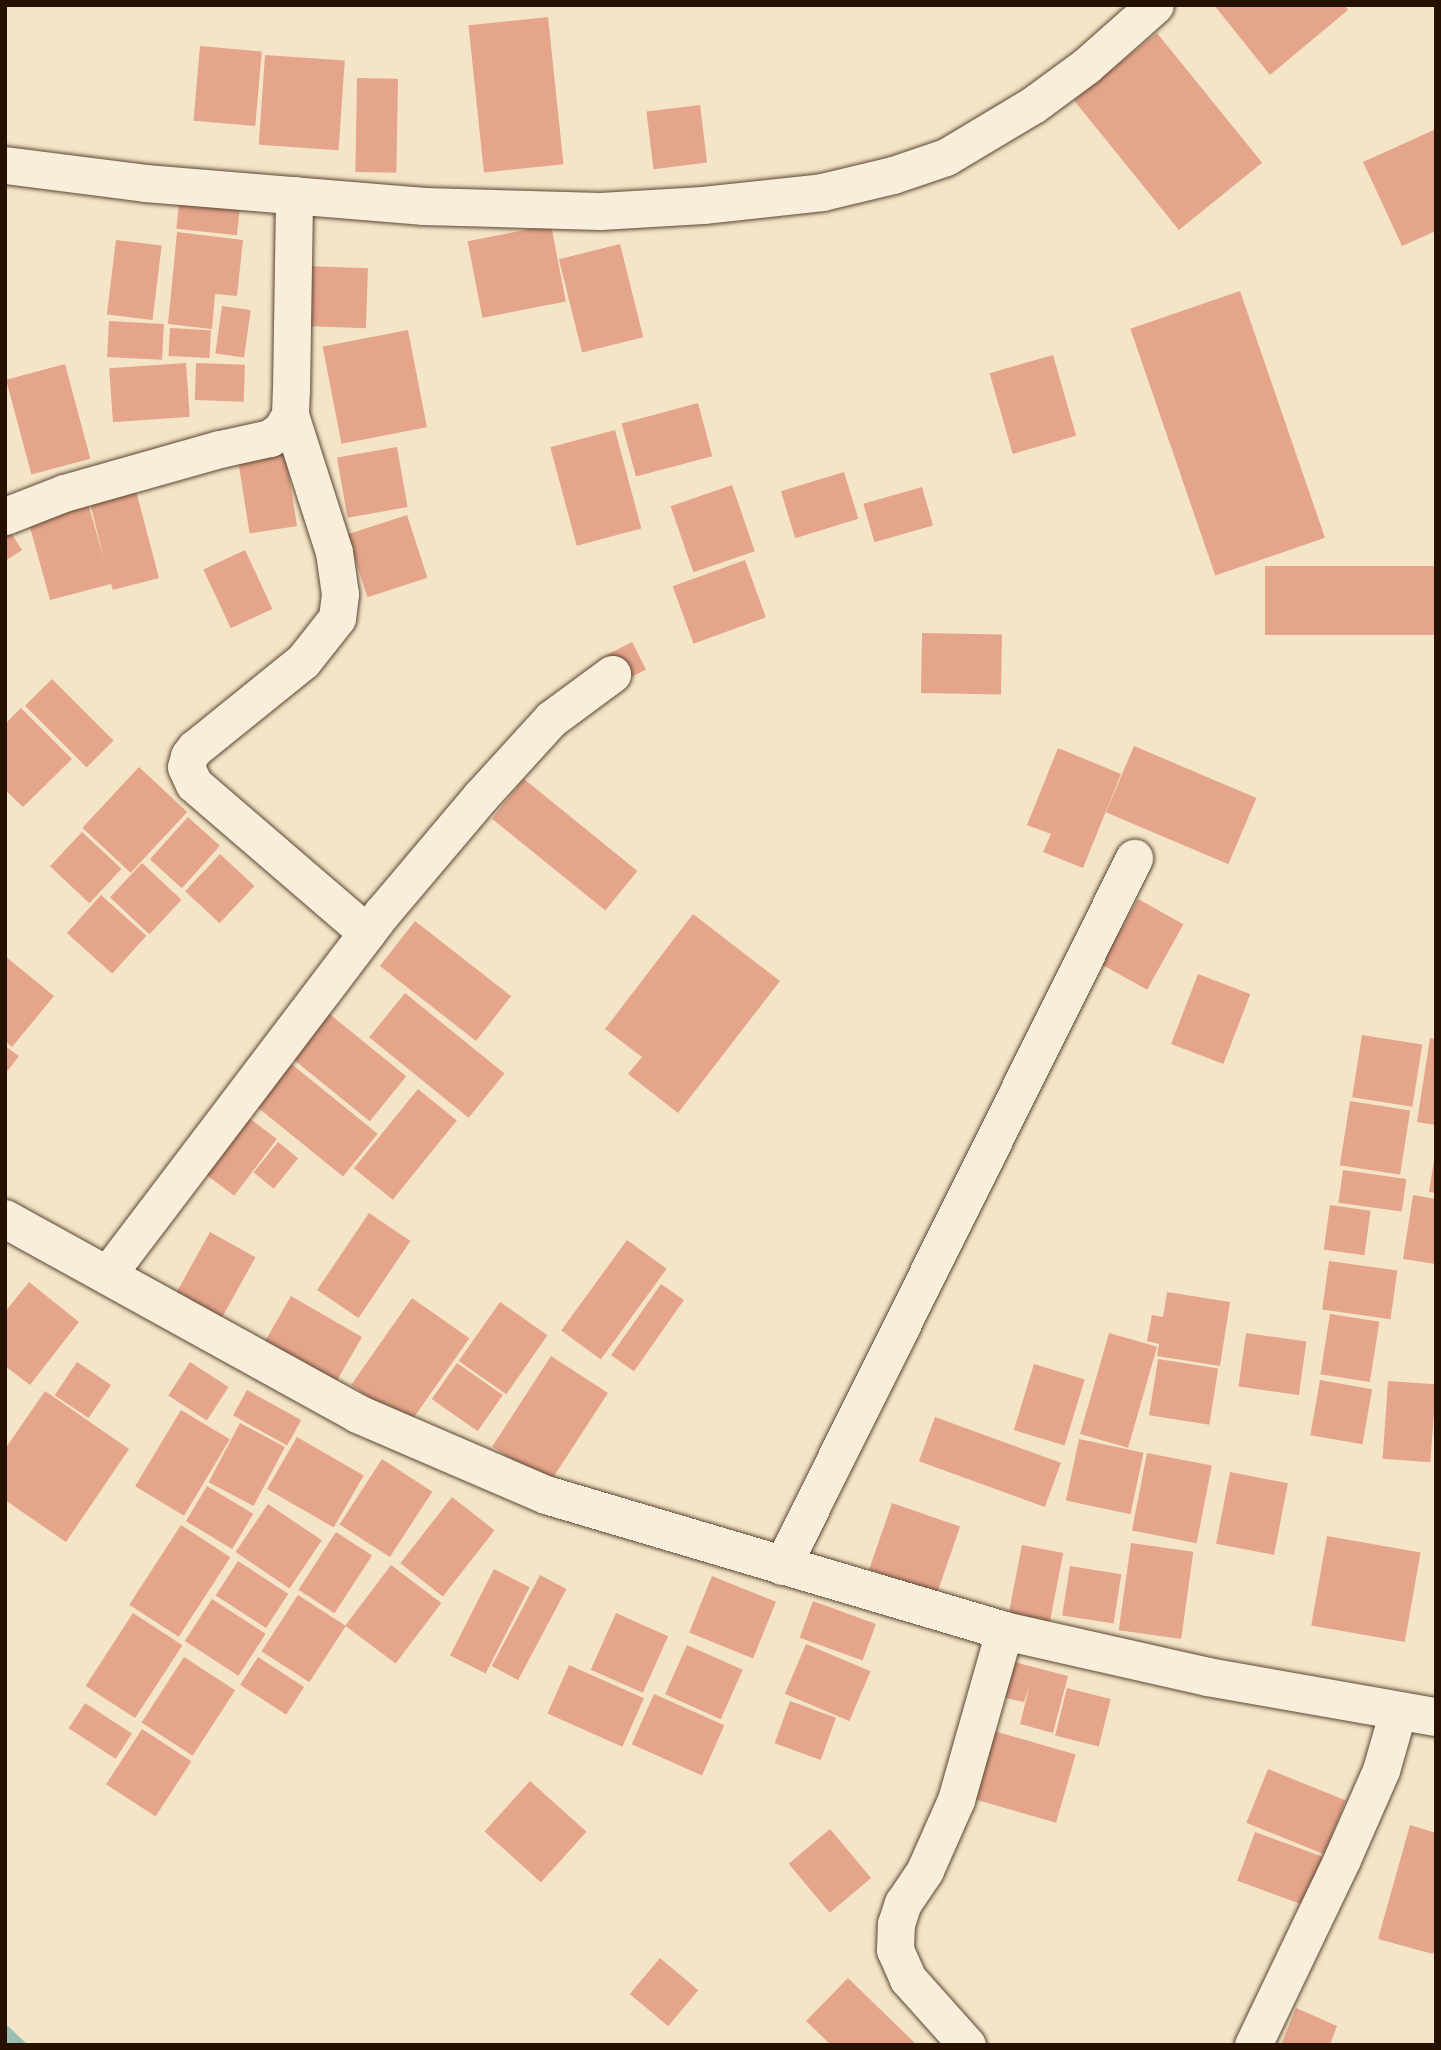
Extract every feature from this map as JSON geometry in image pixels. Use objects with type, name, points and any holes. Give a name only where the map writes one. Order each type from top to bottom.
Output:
[{"type":"street","points":[[5,165],[145,183],[424,206],[600,211],[703,205],[822,192],[893,176],[946,158],[1033,105],[1086,66],[1155,5]]},
{"type":"street","points":[[294,195],[290,415],[334,552],[340,594],[337,618],[303,661],[195,748],[186,767],[194,783],[367,933]]},
{"type":"street","points":[[5,516],[64,493],[220,449],[270,438],[281,430],[290,415]]},
{"type":"street","points":[[107,1275],[367,933],[480,797],[551,719],[612,674]]},
{"type":"street","points":[[782,1566],[1135,858]]},
{"type":"street","points":[[5,1219],[358,1414],[546,1495],[1004,1631],[1208,1677],[1436,1717]]},
{"type":"street","points":[[967,2045],[908,1979],[895,1950],[896,1924],[903,1903],[925,1870],[956,1800],[1004,1631]]},
{"type":"street","points":[[1253,2045],[1348,1846],[1381,1770],[1398,1711]]},
{"type":"shaded area","points":[[5,2024],[9,2027],[28,2045],[5,2045]]},
{"type":"building","points":[[1214,5],[1344,5],[1348,10],[1270,75]]},
{"type":"building","points":[[548,17],[563,164],[484,173],[468,25]]},
{"type":"building","points":[[1157,33],[1262,163],[1179,230],[1074,100]]},
{"type":"building","points":[[200,46],[262,51],[255,126],[193,121]]},
{"type":"building","points":[[265,55],[345,61],[339,150],[259,145]]},
{"type":"building","points":[[357,78],[398,79],[396,173],[355,172]]},
{"type":"building","points":[[700,105],[707,163],[653,169],[646,112]]},
{"type":"building","points":[[1436,129],[1436,231],[1402,246],[1363,162]]},
{"type":"building","points":[[179,203],[240,209],[237,235],[176,229]]},
{"type":"building","points":[[551,225],[566,302],[482,318],[468,241]]},
{"type":"building","points":[[177,232],[243,240],[237,296],[215,294],[212,329],[168,324]]},
{"type":"building","points":[[116,240],[162,246],[153,320],[107,314]]},
{"type":"building","points":[[620,244],[643,337],[582,352],[559,259]]},
{"type":"building","points":[[305,266],[368,268],[366,328],[303,326]]},
{"type":"building","points":[[1240,291],[1325,538],[1215,576],[1130,329]]},
{"type":"building","points":[[222,306],[251,310],[244,358],[215,354]]},
{"type":"building","points":[[109,321],[164,324],[162,360],[107,357]]},
{"type":"building","points":[[170,328],[211,330],[209,358],[169,356]]},
{"type":"building","points":[[408,330],[427,427],[341,444],[323,347]]},
{"type":"building","points":[[1053,355],[1076,436],[1013,454],[990,373]]},
{"type":"building","points":[[186,363],[190,417],[113,422],[109,368]]},
{"type":"building","points":[[196,363],[245,365],[244,402],[195,400]]},
{"type":"building","points":[[65,364],[90,459],[31,474],[6,380]]},
{"type":"building","points":[[698,403],[712,456],[636,477],[622,423]]},
{"type":"building","points":[[615,430],[641,529],[577,546],[550,447]]},
{"type":"building","points":[[397,447],[408,507],[348,518],[337,458]]},
{"type":"building","points":[[285,450],[297,526],[250,534],[238,458]]},
{"type":"building","points":[[844,472],[858,519],[795,538],[781,491]]},
{"type":"building","points":[[732,485],[755,551],[693,572],[671,506]]},
{"type":"building","points":[[922,487],[933,525],[874,542],[863,504]]},
{"type":"building","points":[[136,491],[159,578],[113,590],[111,584],[50,600],[25,509],[85,493],[104,559],[90,503]]},
{"type":"building","points":[[407,515],[427,578],[367,597],[347,534]]},
{"type":"building","points":[[5,524],[22,550],[5,561]]},
{"type":"building","points":[[245,550],[272,609],[231,628],[203,569]]},
{"type":"building","points":[[745,560],[766,617],[694,644],[673,586]]},
{"type":"building","points":[[1265,566],[1436,566],[1436,635],[1265,635]]},
{"type":"building","points":[[922,633],[1002,634],[1001,694],[921,693]]},
{"type":"building","points":[[632,642],[646,670],[620,683],[606,655]]},
{"type":"building","points":[[52,679],[114,741],[87,767],[25,706]]},
{"type":"building","points":[[21,708],[72,759],[23,807],[5,790],[5,724]]},
{"type":"building","points":[[1134,746],[1256,798],[1228,864],[1106,812]]},
{"type":"building","points":[[1058,748],[1121,774],[1083,868],[1043,852],[1051,834],[1027,825]]},
{"type":"building","points":[[139,767],[187,812],[131,873],[82,828]]},
{"type":"building","points":[[524,779],[637,871],[605,911],[492,819]]},
{"type":"building","points":[[188,817],[220,846],[182,888],[150,859]]},
{"type":"building","points":[[82,832],[121,869],[89,903],[50,866]]},
{"type":"building","points":[[220,854],[254,886],[220,923],[185,891]]},
{"type":"building","points":[[142,863],[181,900],[149,934],[110,897]]},
{"type":"building","points":[[101,895],[146,936],[112,974],[67,933]]},
{"type":"building","points":[[1138,899],[1183,924],[1147,990],[1102,965]]},
{"type":"building","points":[[693,914],[780,981],[678,1113],[628,1074],[642,1057],[605,1029]]},
{"type":"building","points":[[415,921],[511,996],[476,1041],[380,966]]},
{"type":"building","points":[[5,956],[54,996],[12,1047],[5,1041]]},
{"type":"building","points":[[1198,974],[1250,994],[1223,1064],[1171,1044]]},
{"type":"building","points":[[405,993],[504,1074],[469,1118],[369,1037]]},
{"type":"building","points":[[327,1012],[406,1076],[370,1121],[290,1057]]},
{"type":"building","points":[[1362,1035],[1422,1045],[1412,1107],[1352,1097]]},
{"type":"building","points":[[1430,1038],[1436,1039],[1436,1125],[1417,1122]]},
{"type":"building","points":[[5,1046],[19,1056],[5,1074]]},
{"type":"building","points":[[289,1062],[378,1134],[343,1176],[254,1105]]},
{"type":"building","points":[[418,1089],[457,1120],[393,1200],[354,1168]]},
{"type":"building","points":[[1350,1101],[1410,1111],[1400,1175],[1340,1165]]},
{"type":"building","points":[[249,1118],[277,1139],[234,1196],[206,1175]]},
{"type":"building","points":[[278,1142],[298,1158],[274,1189],[253,1172]]},
{"type":"building","points":[[1436,1160],[1436,1193],[1429,1192]]},
{"type":"building","points":[[1343,1170],[1406,1179],[1402,1212],[1338,1203]]},
{"type":"building","points":[[1413,1195],[1436,1199],[1436,1264],[1403,1259]]},
{"type":"building","points":[[1330,1205],[1371,1211],[1364,1255],[1324,1250]]},
{"type":"building","points":[[369,1213],[410,1241],[358,1318],[317,1290]]},
{"type":"building","points":[[210,1232],[255,1257],[219,1323],[174,1298]]},
{"type":"building","points":[[627,1240],[667,1269],[601,1359],[561,1331]]},
{"type":"building","points":[[1329,1261],[1397,1271],[1391,1319],[1322,1310]]},
{"type":"building","points":[[29,1282],[79,1322],[30,1385],[5,1366],[5,1312]]},
{"type":"building","points":[[661,1284],[684,1300],[634,1371],[611,1355]]},
{"type":"building","points":[[1167,1292],[1230,1302],[1220,1366],[1157,1356],[1159,1344],[1147,1341],[1152,1315],[1163,1317]]},
{"type":"building","points":[[291,1296],[362,1337],[335,1385],[264,1344]]},
{"type":"building","points":[[412,1298],[469,1338],[409,1425],[351,1385]]},
{"type":"building","points":[[500,1302],[548,1335],[506,1394],[459,1361]]},
{"type":"building","points":[[1330,1314],[1379,1322],[1370,1382],[1320,1374]]},
{"type":"building","points":[[1109,1333],[1157,1347],[1128,1448],[1080,1434]]},
{"type":"building","points":[[1246,1333],[1306,1341],[1299,1395],[1238,1386]]},
{"type":"building","points":[[551,1356],[608,1393],[549,1484],[492,1447]]},
{"type":"building","points":[[1158,1359],[1218,1369],[1209,1425],[1149,1415]]},
{"type":"building","points":[[77,1362],[111,1385],[89,1418],[55,1395]]},
{"type":"building","points":[[190,1362],[229,1387],[207,1421],[168,1396]]},
{"type":"building","points":[[457,1363],[503,1395],[478,1431],[432,1399]]},
{"type":"building","points":[[1034,1364],[1085,1379],[1065,1445],[1014,1430]]},
{"type":"building","points":[[1320,1380],[1372,1389],[1362,1444],[1310,1435]]},
{"type":"building","points":[[1388,1381],[1436,1384],[1430,1462],[1383,1459]]},
{"type":"building","points":[[247,1390],[301,1420],[287,1445],[233,1415]]},
{"type":"building","points":[[45,1391],[129,1449],[66,1542],[5,1500],[5,1449]]},
{"type":"building","points":[[181,1410],[230,1439],[184,1516],[135,1486]]},
{"type":"building","points":[[935,1417],[1061,1463],[1045,1507],[919,1461]]},
{"type":"building","points":[[240,1423],[285,1447],[254,1506],[209,1482]]},
{"type":"building","points":[[297,1437],[364,1476],[334,1527],[267,1489]]},
{"type":"building","points":[[1079,1439],[1144,1453],[1130,1514],[1066,1501]]},
{"type":"building","points":[[1147,1453],[1212,1466],[1197,1543],[1132,1531]]},
{"type":"building","points":[[382,1459],[432,1492],[390,1557],[340,1524]]},
{"type":"building","points":[[1230,1472],[1288,1483],[1274,1555],[1216,1544]]},
{"type":"building","points":[[207,1486],[253,1514],[232,1549],[186,1521]]},
{"type":"building","points":[[452,1497],[495,1530],[443,1596],[400,1563]]},
{"type":"building","points":[[892,1503],[960,1526],[937,1593],[869,1569]]},
{"type":"building","points":[[268,1504],[322,1540],[289,1588],[236,1552]]},
{"type":"building","points":[[181,1525],[230,1557],[179,1637],[129,1605]]},
{"type":"building","points":[[336,1532],[372,1555],[334,1613],[298,1590]]},
{"type":"building","points":[[1327,1536],[1421,1552],[1405,1642],[1311,1626]]},
{"type":"building","points":[[1131,1543],[1193,1552],[1181,1639],[1119,1630]]},
{"type":"building","points":[[1022,1545],[1063,1553],[1050,1622],[1009,1614]]},
{"type":"building","points":[[238,1561],[288,1594],[266,1628],[216,1595]]},
{"type":"building","points":[[391,1565],[441,1603],[396,1664],[345,1626]]},
{"type":"building","points":[[1070,1566],[1121,1574],[1114,1624],[1062,1615]]},
{"type":"building","points":[[494,1569],[530,1587],[486,1674],[450,1655]]},
{"type":"building","points":[[540,1575],[566,1589],[518,1680],[492,1666]]},
{"type":"building","points":[[712,1576],[776,1602],[753,1658],[689,1633]]},
{"type":"building","points":[[298,1595],[346,1626],[309,1682],[262,1651]]},
{"type":"building","points":[[212,1599],[266,1634],[238,1676],[185,1641]]},
{"type":"building","points":[[813,1601],[876,1624],[863,1661],[800,1638]]},
{"type":"building","points":[[133,1613],[182,1645],[135,1718],[86,1686]]},
{"type":"building","points":[[616,1613],[668,1636],[643,1693],[591,1670]]},
{"type":"building","points":[[806,1644],[870,1671],[849,1721],[785,1694]]},
{"type":"building","points":[[687,1645],[743,1670],[721,1719],[665,1694]]},
{"type":"building","points":[[184,1657],[235,1690],[193,1756],[142,1722]]},
{"type":"building","points":[[258,1657],[304,1687],[286,1715],[240,1685]]},
{"type":"building","points":[[1002,1659],[1068,1676],[1053,1733],[1020,1724],[1030,1684],[1024,1702],[993,1695]]},
{"type":"building","points":[[569,1665],[644,1698],[622,1747],[547,1713]]},
{"type":"building","points":[[1067,1688],[1111,1699],[1099,1746],[1055,1736]]},
{"type":"building","points":[[654,1694],[724,1725],[702,1776],[632,1744]]},
{"type":"building","points":[[790,1701],[836,1718],[821,1760],[775,1743]]},
{"type":"building","points":[[85,1703],[132,1733],[116,1759],[69,1728]]},
{"type":"building","points":[[142,1729],[191,1761],[156,1816],[106,1784]]},
{"type":"building","points":[[994,1731],[1076,1754],[1056,1823],[974,1799]]},
{"type":"building","points":[[1268,1769],[1346,1800],[1324,1854],[1246,1823]]},
{"type":"building","points":[[530,1781],[586,1832],[541,1882],[484,1832]]},
{"type":"building","points":[[1410,1825],[1436,1833],[1436,1943],[1433,1954],[1378,1939]]},
{"type":"building","points":[[830,1829],[871,1878],[830,1913],[789,1864]]},
{"type":"building","points":[[1255,1832],[1323,1857],[1305,1905],[1237,1881]]},
{"type":"building","points":[[660,1958],[698,1990],[668,2026],[630,1994]]},
{"type":"building","points":[[848,1978],[917,2045],[831,2045],[806,2021]]},
{"type":"building","points":[[1296,2008],[1337,2026],[1330,2045],[1281,2045]]}]
